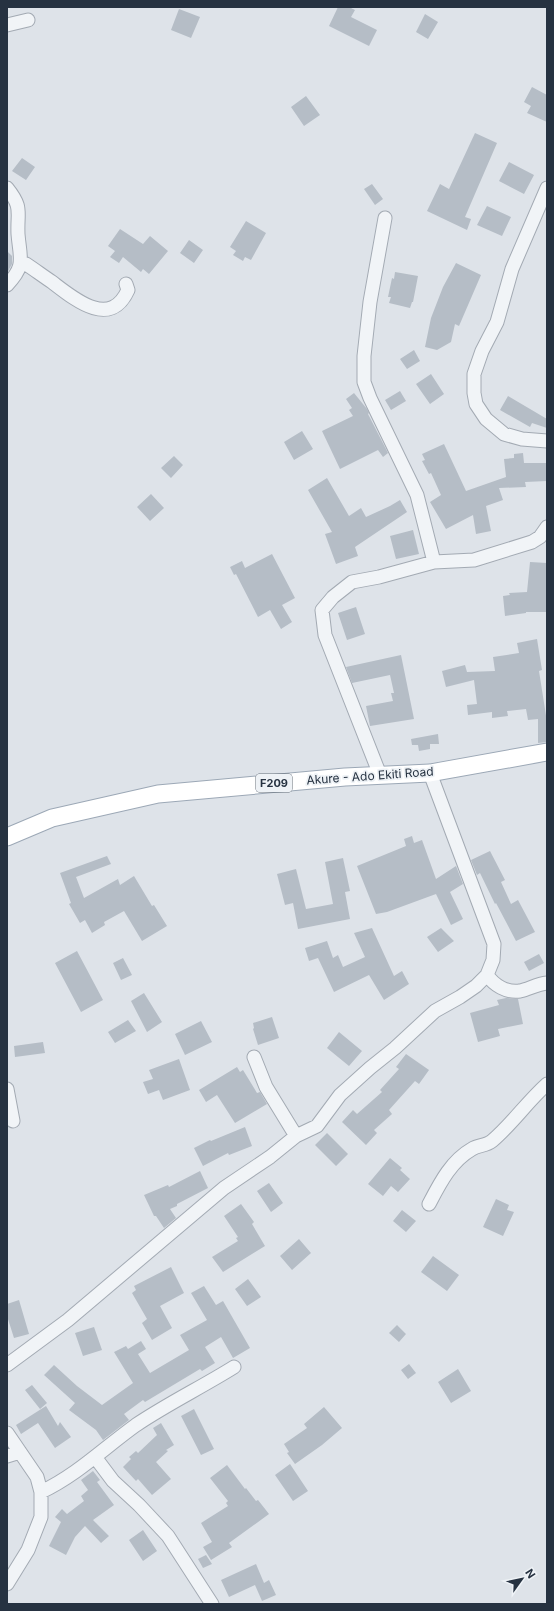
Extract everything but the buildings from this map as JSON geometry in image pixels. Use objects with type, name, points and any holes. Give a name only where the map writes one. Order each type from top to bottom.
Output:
[{"type":"main road","name":"Akure - Ado Ekiti Road","points":[[7,837],[52,818],[158,794],[225,787],[380,775],[430,773],[547,752]]},
{"type":"street","points":[[7,26],[28,20]]},
{"type":"street","points":[[7,188],[18,204],[18,236],[20,248],[20,264],[15,276],[7,285]]},
{"type":"street","points":[[547,188],[512,269],[498,322],[482,351],[474,374],[476,404],[486,419],[504,434],[522,439],[547,441]]},
{"type":"street","points":[[385,218],[370,302],[364,356],[364,382],[370,398],[417,495],[434,562]]},
{"type":"street","points":[[20,264],[26,264],[81,303],[98,309],[109,309],[117,305],[124,298],[128,290],[126,284]]},
{"type":"street","points":[[380,775],[325,635],[322,610],[333,597],[352,582],[379,578],[434,562],[474,560],[532,542],[540,537],[547,527]]},
{"type":"street","points":[[7,1365],[68,1320],[203,1204],[270,1157],[296,1136],[317,1126],[340,1095],[370,1068],[395,1048],[435,1011],[476,986],[487,974],[493,960],[494,944],[430,773]]},
{"type":"street","points":[[487,974],[493,983],[511,990],[520,990],[539,983],[547,983]]},
{"type":"street","points":[[254,1057],[266,1087],[296,1136]]},
{"type":"street","points":[[429,1204],[450,1168],[461,1156],[473,1148],[490,1143],[547,1084]]},
{"type":"street","points":[[7,1089],[13,1121]]},
{"type":"street","points":[[41,1492],[64,1480],[137,1425],[234,1367]]},
{"type":"street","points":[[7,1432],[37,1477],[41,1492],[41,1517],[28,1550],[7,1584]]},
{"type":"street","points":[[7,1456],[20,1452]]},
{"type":"street","points":[[95,1457],[113,1481],[139,1505],[168,1536],[212,1604]]}]
